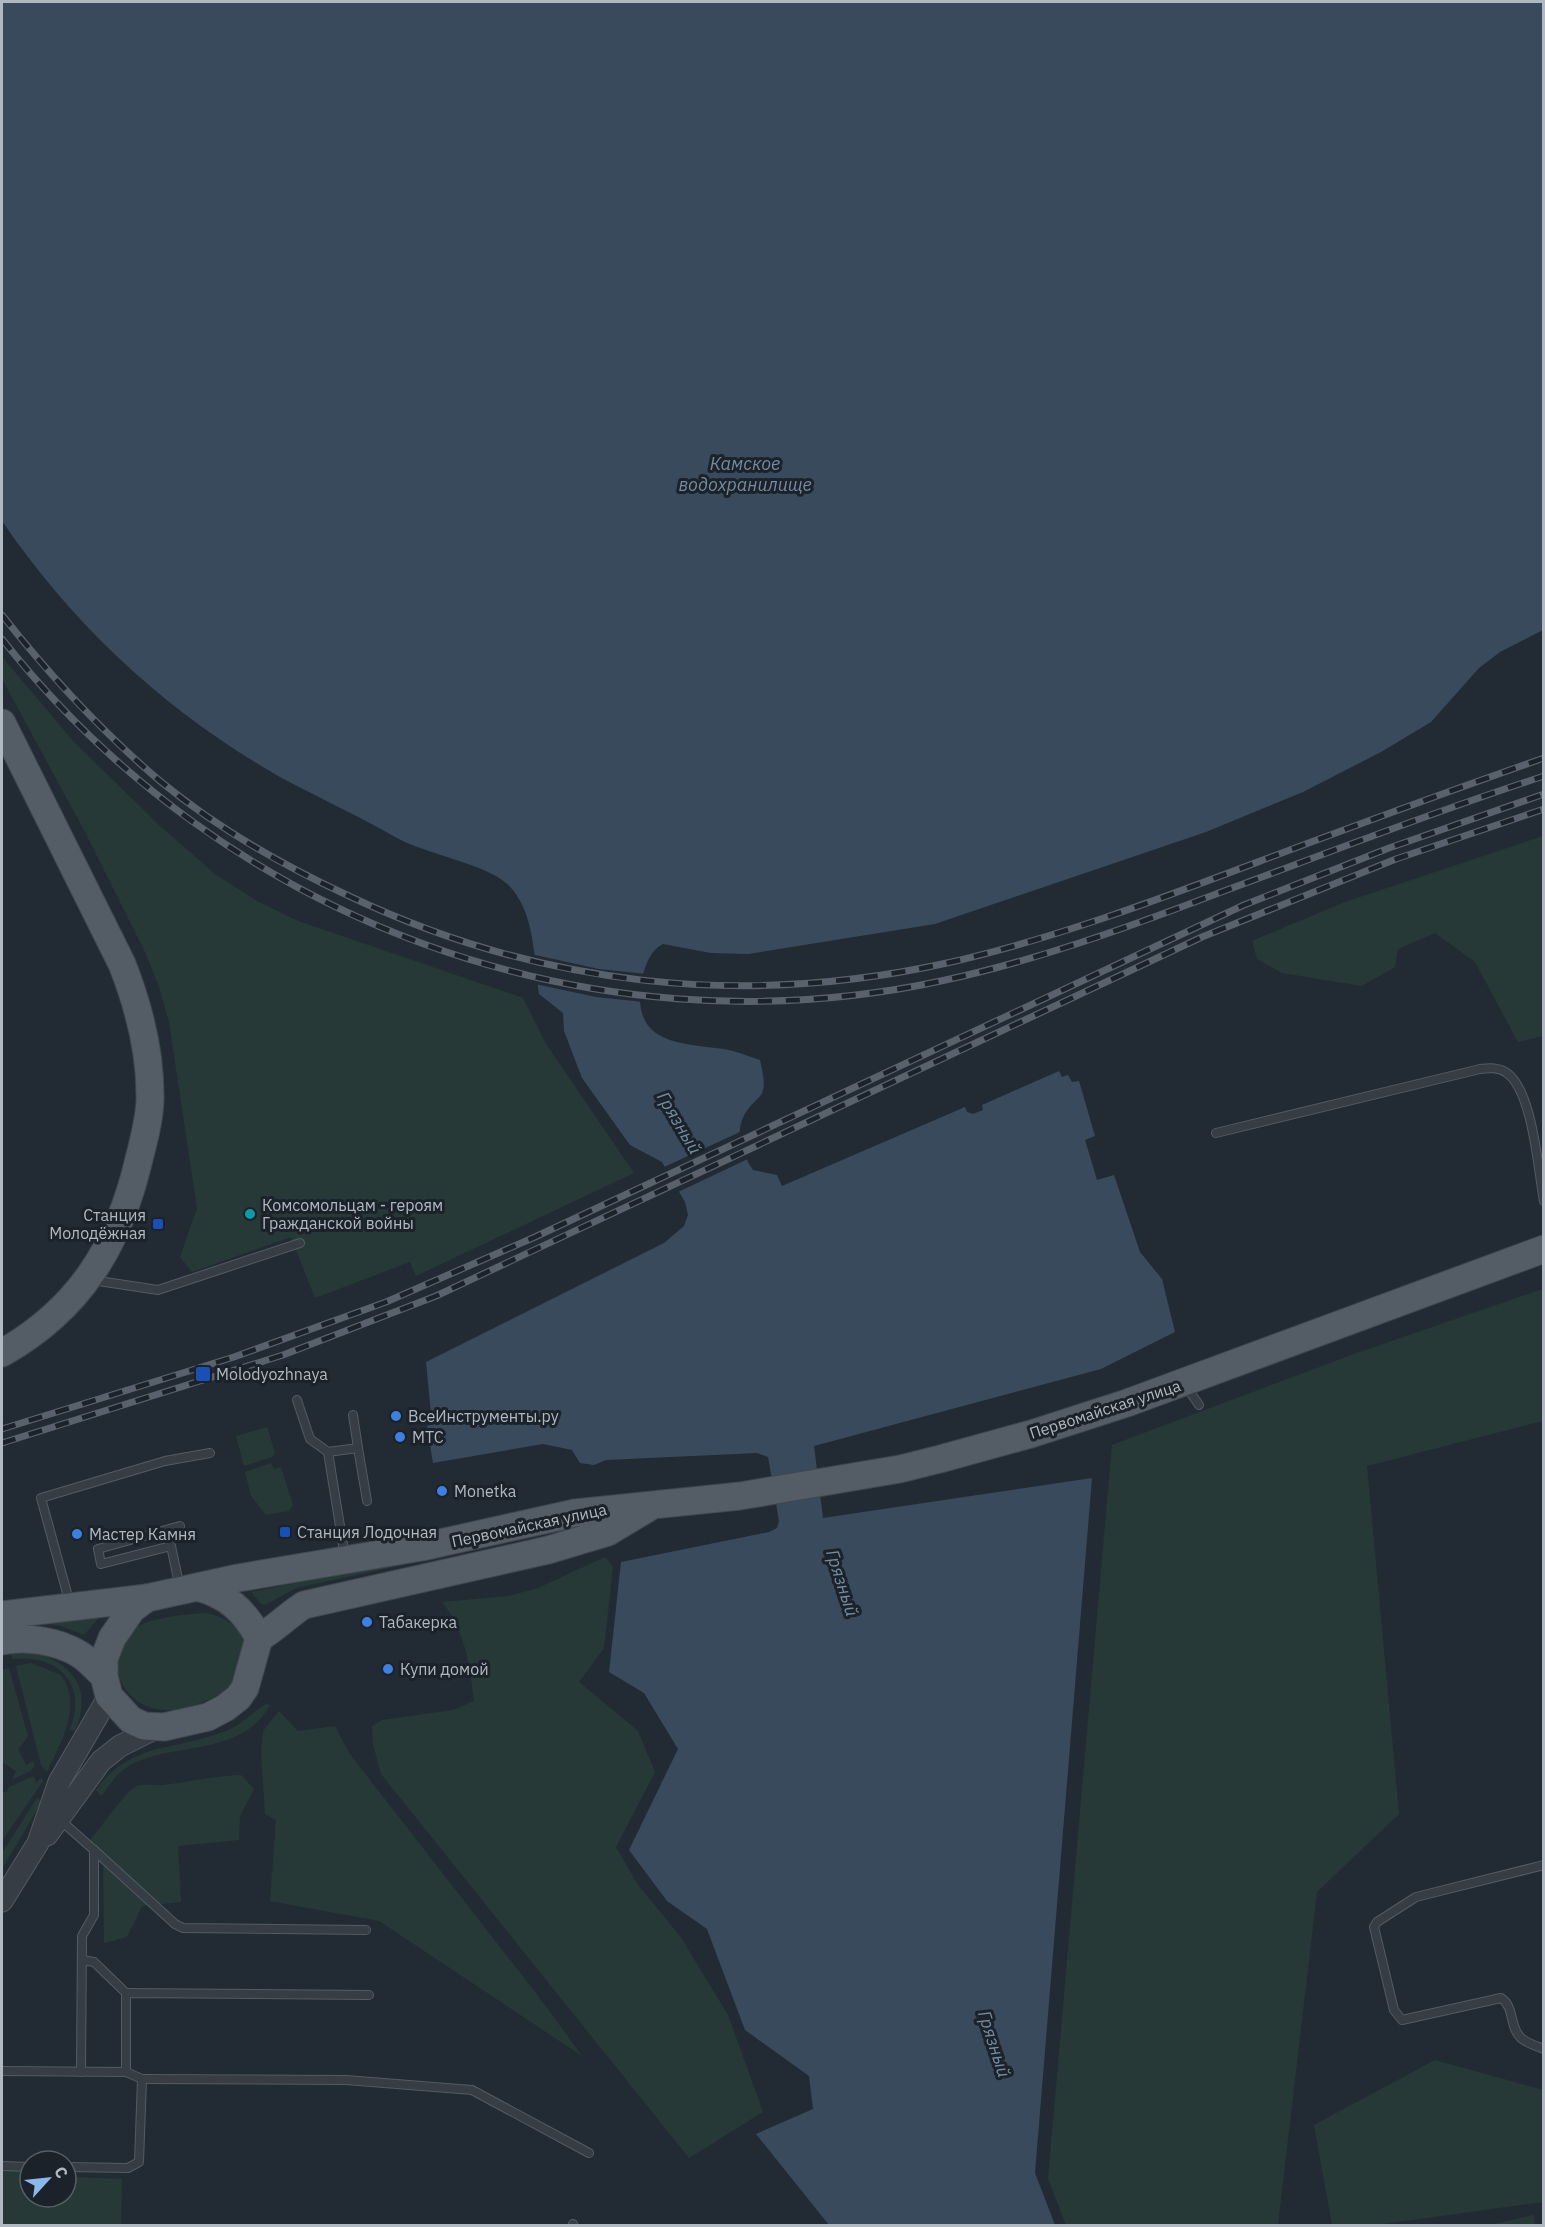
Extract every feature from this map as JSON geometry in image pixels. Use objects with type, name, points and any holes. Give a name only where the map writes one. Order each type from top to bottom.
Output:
[{"type":"main road","points":[[2,723],[112,942],[132,990],[146,1043],[150,1101],[139,1158],[122,1220],[112,1242],[88,1279],[47,1321],[2,1353]]},
{"type":"main road","name":"Первомайская улица","points":[[189,1589],[422,1547],[575,1513],[740,1496],[900,1469],[981,1448],[1184,1383],[1335,1324],[1544,1249]]},
{"type":"main road","name":"Первомайская улица","points":[[259,1638],[278,1627],[304,1605],[549,1550],[608,1532],[649,1507]]},
{"type":"main road","points":[[2,1615],[147,1598],[189,1589],[217,1592],[245,1614],[259,1638],[248,1678],[238,1698],[208,1717],[184,1724],[158,1727],[144,1726],[131,1720],[81,1655],[61,1646],[24,1639],[2,1641]]},
{"type":"main road","points":[[106,1686],[104,1659],[120,1623],[132,1609],[147,1598]]},
{"type":"street","points":[[38,1843],[59,1782],[106,1686]]},
{"type":"street","points":[[2,1901],[38,1843],[59,1819],[101,1761],[120,1746],[158,1727]]},
{"type":"lane","points":[[1216,1133],[1480,1069],[1494,1068],[1506,1072],[1517,1084],[1525,1100],[1544,1201]]},
{"type":"lane","points":[[88,1279],[158,1290],[300,1243]]},
{"type":"lane","points":[[1184,1383],[1199,1405]]},
{"type":"lane","points":[[297,1400],[310,1439],[328,1452],[358,1448]]},
{"type":"lane","points":[[353,1415],[367,1501]]},
{"type":"lane","points":[[328,1452],[345,1560]]},
{"type":"lane","points":[[71,1606],[41,1498],[165,1461],[210,1453]]},
{"type":"lane","points":[[171,1546],[101,1564],[98,1549],[180,1526]]},
{"type":"lane","points":[[167,1530],[171,1546],[189,1589]]},
{"type":"lane","points":[[59,1819],[175,1924],[183,1928],[366,1930]]},
{"type":"lane","points":[[81,2072],[82,1936],[94,1915],[94,1850]]},
{"type":"lane","points":[[1544,1865],[1416,1896],[1377,1922],[1374,1927],[1394,2010],[1402,2020],[1501,1998],[1509,2008],[1516,2031],[1521,2038],[1544,2049]]},
{"type":"lane","points":[[82,1960],[94,1962],[126,1993],[369,1995]]},
{"type":"lane","points":[[126,1993],[126,2072]]},
{"type":"lane","points":[[2,2071],[126,2072],[142,2079],[346,2080],[472,2090],[588,2153]]},
{"type":"lane","points":[[78,2167],[128,2168],[139,2162],[142,2079]]},
{"type":"lane","points":[[2,2166],[18,2167]]},
{"type":"shaded area","points":[[2,657],[74,742],[160,826],[215,874],[257,901],[298,921],[523,998],[546,1044],[634,1173],[416,1276],[410,1262],[315,1298],[291,1237],[192,1272],[180,1257],[197,1208],[169,1022],[158,984],[146,954],[85,832],[2,679]]},
{"type":"shaded area","points":[[1543,836],[1543,1036],[1518,1042],[1475,962],[1435,933],[1398,949],[1395,967],[1362,986],[1282,973],[1257,959],[1252,941],[1345,902]]},
{"type":"shaded area","points":[[1543,1289],[1543,1421],[1367,1466],[1399,1814],[1317,1892],[1278,2225],[1066,2225],[1048,2179],[1112,1445],[1354,1354]]},
{"type":"shaded area","points":[[267,1427],[275,1453],[272,1457],[244,1466],[236,1436]]},
{"type":"shaded area","points":[[271,1463],[274,1469],[281,1467],[293,1505],[289,1511],[266,1515],[251,1496],[245,1472]]},
{"type":"shaded area","points":[[605,1557],[613,1567],[604,1648],[579,1682],[638,1731],[655,1772],[616,1847],[638,1885],[680,1936],[728,2015],[763,2112],[689,2158],[381,1774],[373,1744],[372,1726],[382,1720],[453,1710],[474,1701],[461,1636],[442,1602],[509,1596],[538,1588]]},
{"type":"shaded area","points":[[406,1561],[407,1564],[296,1588],[265,1605],[260,1603],[251,1592]]},
{"type":"shaded area","points":[[205,1613],[227,1621],[242,1637],[245,1657],[230,1688],[182,1709],[166,1710],[138,1701],[128,1692],[121,1680],[118,1668],[118,1654],[124,1641],[134,1629],[148,1622]]},
{"type":"shaded area","points":[[101,1615],[84,1635],[61,1626],[42,1623]]},
{"type":"shaded area","points":[[26,1651],[55,1661],[66,1668],[74,1678],[80,1688],[82,1701],[75,1731],[70,1730],[75,1714],[72,1686],[56,1667],[29,1659],[12,1659],[11,1652]]},
{"type":"shaded area","points":[[31,1663],[61,1675],[70,1699],[67,1724],[47,1772],[41,1765],[16,1666]]},
{"type":"shaded area","points":[[9,1668],[28,1736],[18,1750],[26,1765],[33,1761],[35,1766],[12,1780],[16,1771],[2,1762],[2,1670]]},
{"type":"shaded area","points":[[266,1704],[270,1705],[257,1723],[240,1734],[220,1742],[138,1761],[119,1773],[101,1796],[96,1790],[123,1763],[154,1750],[223,1732],[241,1723]]},
{"type":"shaded area","points":[[279,1711],[298,1731],[335,1726],[349,1753],[542,2001],[582,2056],[379,1921],[270,1901],[276,1820],[265,1814],[261,1752],[263,1731]]},
{"type":"shaded area","points":[[241,1775],[254,1789],[240,1816],[239,1840],[178,1846],[181,1902],[142,1906],[127,1937],[104,1943],[103,1852],[84,1847],[118,1805],[131,1790],[138,1786]]},
{"type":"shaded area","points":[[34,1776],[36,1783],[41,1778],[43,1781],[2,1841],[2,1791],[6,1793],[9,1787]]},
{"type":"shaded area","points":[[37,1798],[42,1801],[2,1869],[2,1853]]},
{"type":"shaded area","points":[[1435,2060],[1543,2090],[1543,2202],[1376,2225],[1332,2225],[1314,2125]]},
{"type":"shaded area","points":[[2,2161],[18,2162],[18,2209],[78,2209],[78,2177],[122,2179],[121,2225],[2,2226]]},
{"type":"shaded area","points":[[1534,2215],[1535,2225],[1489,2225]]},
{"type":"water","name":"Камское водохранилище","points":[[2,2],[1543,2],[1543,630],[1500,652],[1479,668],[1431,722],[1381,752],[1303,792],[1206,832],[935,924],[748,954],[711,953],[663,944],[651,956],[641,983],[640,1003],[644,1019],[652,1030],[676,1042],[728,1050],[760,1060],[763,1089],[761,1095],[744,1115],[740,1139],[753,1170],[777,1175],[782,1186],[965,1107],[967,1112],[973,1114],[983,1110],[982,1105],[1059,1071],[1062,1077],[1068,1075],[1072,1082],[1079,1081],[1095,1136],[1085,1140],[1097,1180],[1114,1175],[1140,1252],[1162,1279],[1175,1332],[1101,1369],[814,1446],[823,1518],[1092,1478],[1035,2173],[1055,2225],[829,2225],[756,2134],[813,2109],[809,2076],[745,2030],[707,1929],[667,1901],[629,1850],[678,1749],[644,1693],[609,1672],[621,1562],[769,1532],[777,1528],[779,1521],[768,1457],[757,1453],[606,1460],[594,1465],[580,1463],[572,1450],[543,1444],[433,1463],[427,1426],[432,1424],[426,1362],[664,1243],[684,1226],[688,1215],[685,1202],[662,1162],[630,1145],[582,1078],[564,1031],[563,1013],[539,994],[528,920],[516,894],[506,883],[484,870],[397,838],[280,777],[200,725],[126,665],[93,632],[60,597],[2,521]]},
{"type":"pier","points":[[531,954],[599,969],[646,974],[644,1002],[596,997],[535,984]]},
{"type":"pier","points":[[742,1131],[750,1158],[676,1193],[662,1168]]},
{"type":"railway","points":[[2,615],[77,702],[138,762],[205,815],[275,859],[349,896],[421,927],[494,951],[568,969],[642,980],[718,985],[794,984],[870,977],[988,953],[1030,942],[1151,902],[1544,758]]},
{"type":"railway","points":[[2,639],[91,737],[192,822],[303,890],[422,944],[547,980],[677,999],[809,999],[941,981],[1011,964],[1114,931],[1544,776]]},
{"type":"railway","points":[[2,1429],[234,1357],[386,1302],[535,1237],[1244,905],[1389,848],[1544,794]]},
{"type":"railway","points":[[2,1443],[283,1355],[436,1296],[1202,937],[1396,859],[1544,809]]},
{"type":"place","name":"Комсомольцам - героям Гражданской войны","points":[[250,1214]]},
{"type":"place","name":"Станция Молодёжная","points":[[158,1224]]},
{"type":"place","name":"Molodyozhnaya","points":[[203,1374]]},
{"type":"place","name":"ВсеИнструменты.ру","points":[[396,1416]]},
{"type":"place","name":"МТС","points":[[400,1437]]},
{"type":"place","name":"Monetka","points":[[442,1491]]},
{"type":"place","name":"Станция Лодочная","points":[[285,1532]]},
{"type":"place","name":"Мастер Камня","points":[[77,1534]]},
{"type":"place","name":"Табакерка","points":[[367,1622]]},
{"type":"place","name":"Купи домой","points":[[388,1669]]},
{"type":"water label","name":"Грязный","points":[[679,1123]]},
{"type":"water label","name":"Грязный","points":[[842,1583]]},
{"type":"water label","name":"Грязный","points":[[994,2044]]}]
